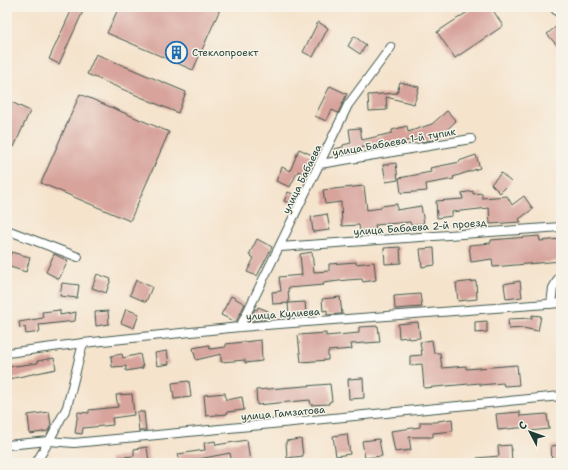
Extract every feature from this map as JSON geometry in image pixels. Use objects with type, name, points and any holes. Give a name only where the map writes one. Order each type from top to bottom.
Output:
[{"type":"street","points":[[553,7],[561,15]]},
{"type":"street","name":"улица Бабаева","points":[[240,327],[348,105],[391,47]]},
{"type":"street","name":"улица Бабаева 1-й тупик","points":[[320,164],[471,139]]},
{"type":"street","name":"улица Бабаева 2-й проезд","points":[[280,247],[561,227]]},
{"type":"street","points":[[7,230],[78,257]]},
{"type":"street","points":[[551,304],[553,288],[561,274]]},
{"type":"street","name":"улица Кулиева","points":[[7,353],[83,343],[240,327],[561,303]]},
{"type":"street","points":[[36,463],[49,442],[67,407],[83,343]]},
{"type":"street","name":"улица Гамзатова","points":[[7,445],[49,442],[74,443],[561,396]]},
{"type":"building","points":[[73,7],[85,7],[59,64],[49,59]]},
{"type":"building","name":"Стеклопроект","points":[[119,7],[221,7],[193,70],[107,33]]},
{"type":"building","points":[[475,7],[491,7],[503,26],[455,58],[437,32]]},
{"type":"building","points":[[318,22],[328,28],[313,57],[303,52]]},
{"type":"building","points":[[558,25],[561,29],[561,50],[547,34]]},
{"type":"building","points":[[354,36],[366,45],[360,54],[348,46]]},
{"type":"building","points":[[96,54],[186,92],[178,113],[87,74]]},
{"type":"building","points":[[400,82],[419,87],[414,104],[386,97],[387,110],[369,111],[368,95],[397,93]]},
{"type":"building","points":[[330,86],[347,94],[338,113],[332,110],[326,121],[315,116]]},
{"type":"building","points":[[80,94],[169,132],[130,221],[41,183]]},
{"type":"building","points":[[7,100],[30,111],[14,147],[7,144]]},
{"type":"building","points":[[447,111],[456,121],[437,139],[422,142],[421,138],[391,144],[373,150],[372,146],[350,149],[351,153],[335,156],[334,149],[351,143],[349,129],[360,128],[362,140],[392,133],[392,130],[407,126],[408,132],[432,124]]},
{"type":"building","points":[[299,149],[314,156],[306,175],[298,171],[290,187],[276,181],[282,167],[290,171]]},
{"type":"building","points":[[476,155],[480,168],[453,177],[454,179],[426,184],[427,191],[401,193],[399,178],[431,172],[430,168],[460,162],[459,161]]},
{"type":"building","points":[[396,163],[398,180],[386,182],[383,165]]},
{"type":"building","points":[[501,173],[511,182],[500,193],[491,184]]},
{"type":"building","points":[[364,186],[367,210],[397,204],[397,210],[421,206],[424,223],[411,225],[410,222],[375,225],[376,229],[360,231],[359,225],[342,226],[341,202],[325,204],[323,190]]},
{"type":"building","points":[[473,191],[473,194],[482,193],[482,198],[507,196],[512,205],[524,196],[533,209],[519,219],[521,222],[490,224],[489,208],[452,212],[452,216],[437,218],[436,201],[463,199],[462,193]]},
{"type":"building","points":[[288,192],[297,196],[293,205],[284,201]]},
{"type":"building","points":[[327,214],[330,230],[313,232],[311,217]]},
{"type":"building","points":[[539,236],[540,241],[561,239],[561,261],[493,267],[492,259],[471,262],[469,245],[491,243],[491,240]]},
{"type":"building","points":[[257,239],[272,247],[257,276],[247,272],[254,258],[249,255]]},
{"type":"building","points":[[400,247],[401,263],[385,264],[384,248]]},
{"type":"building","points":[[434,248],[435,265],[422,267],[420,249]]},
{"type":"building","points":[[11,252],[30,257],[26,272],[7,266]]},
{"type":"building","points":[[312,252],[314,272],[329,271],[329,264],[374,262],[376,280],[363,282],[362,279],[347,280],[323,283],[324,285],[288,288],[289,303],[273,304],[272,292],[281,291],[279,277],[302,275],[300,254]]},
{"type":"building","points":[[54,254],[68,261],[59,279],[46,272]]},
{"type":"building","points":[[97,274],[111,279],[106,293],[92,288]]},
{"type":"building","points":[[136,280],[152,287],[146,302],[130,295]]},
{"type":"building","points":[[476,281],[477,299],[458,301],[456,283]]},
{"type":"building","points":[[520,281],[522,297],[506,299],[504,284]]},
{"type":"building","points":[[62,283],[79,285],[77,298],[60,296]]},
{"type":"building","points":[[420,294],[422,307],[395,309],[394,296]]},
{"type":"building","points":[[231,296],[245,304],[236,322],[221,315]]},
{"type":"building","points":[[340,297],[342,314],[327,315],[327,310],[323,311],[322,299]]},
{"type":"building","points":[[305,302],[306,314],[289,315],[288,303]]},
{"type":"building","points":[[258,307],[268,311],[264,320],[250,320],[255,309],[257,310]]},
{"type":"building","points":[[126,309],[139,314],[134,328],[121,323]]},
{"type":"building","points":[[60,310],[60,315],[76,312],[75,321],[39,325],[40,332],[26,334],[25,327],[20,328],[19,322],[43,318],[42,312]]},
{"type":"building","points":[[108,311],[109,324],[96,326],[95,312]]},
{"type":"building","points":[[532,315],[541,316],[538,331],[523,328],[509,329],[508,319],[532,318]]},
{"type":"building","points":[[487,321],[487,332],[475,333],[475,322]]},
{"type":"building","points":[[418,322],[420,338],[399,338],[398,324]]},
{"type":"building","points":[[378,326],[380,342],[351,344],[352,349],[328,351],[328,360],[301,362],[298,335],[326,333],[326,336],[359,333],[359,327]]},
{"type":"building","points":[[261,340],[262,361],[245,363],[245,360],[221,362],[221,354],[196,360],[193,348],[209,345],[210,349],[226,347],[226,344]]},
{"type":"building","points":[[432,340],[434,353],[440,353],[442,368],[466,366],[466,369],[517,365],[519,385],[504,386],[503,383],[480,385],[480,383],[424,388],[422,364],[410,365],[410,356],[422,355],[420,342]]},
{"type":"building","points":[[167,351],[169,364],[157,366],[155,353]]},
{"type":"building","points":[[122,354],[123,358],[140,354],[143,368],[126,371],[126,366],[112,367],[111,356]]},
{"type":"building","points":[[54,358],[56,369],[9,379],[7,367],[38,363],[37,361]]},
{"type":"building","points":[[363,378],[364,398],[349,399],[348,379]]},
{"type":"building","points":[[189,381],[191,397],[174,399],[172,383]]},
{"type":"building","points":[[330,384],[332,401],[329,402],[329,404],[311,405],[310,400],[257,405],[256,390]]},
{"type":"building","points":[[225,393],[226,400],[242,397],[244,410],[227,412],[227,414],[206,416],[204,395]]},
{"type":"building","points":[[132,394],[134,415],[112,418],[113,425],[83,428],[82,434],[75,433],[78,412],[89,413],[89,410],[118,407],[116,395]]},
{"type":"building","points":[[49,412],[51,425],[48,431],[30,434],[28,415]]},
{"type":"building","points":[[137,412],[144,412],[146,431],[139,431]]},
{"type":"building","points":[[520,412],[520,416],[547,414],[549,429],[529,431],[528,427],[498,430],[496,414]]},
{"type":"building","points":[[452,419],[453,431],[433,433],[433,437],[409,437],[411,450],[395,452],[391,431],[420,427],[420,422],[438,422]]},
{"type":"building","points":[[347,434],[350,454],[336,456],[333,436]]},
{"type":"building","points":[[301,439],[303,456],[287,458],[286,441]]},
{"type":"building","points":[[379,439],[382,456],[365,458],[362,441]]},
{"type":"building","points":[[247,440],[250,462],[232,463],[230,453],[194,460],[194,463],[180,463],[178,454],[205,450],[204,443],[215,441],[216,445]]},
{"type":"building","points":[[511,445],[512,463],[477,463],[477,458],[499,456],[498,446]]},
{"type":"building","points":[[561,445],[561,462],[552,463],[551,446]]},
{"type":"building","points":[[147,447],[149,462],[111,463],[110,458],[134,456],[134,449]]},
{"type":"place","name":"Стеклопроект","points":[[176,52]]}]
